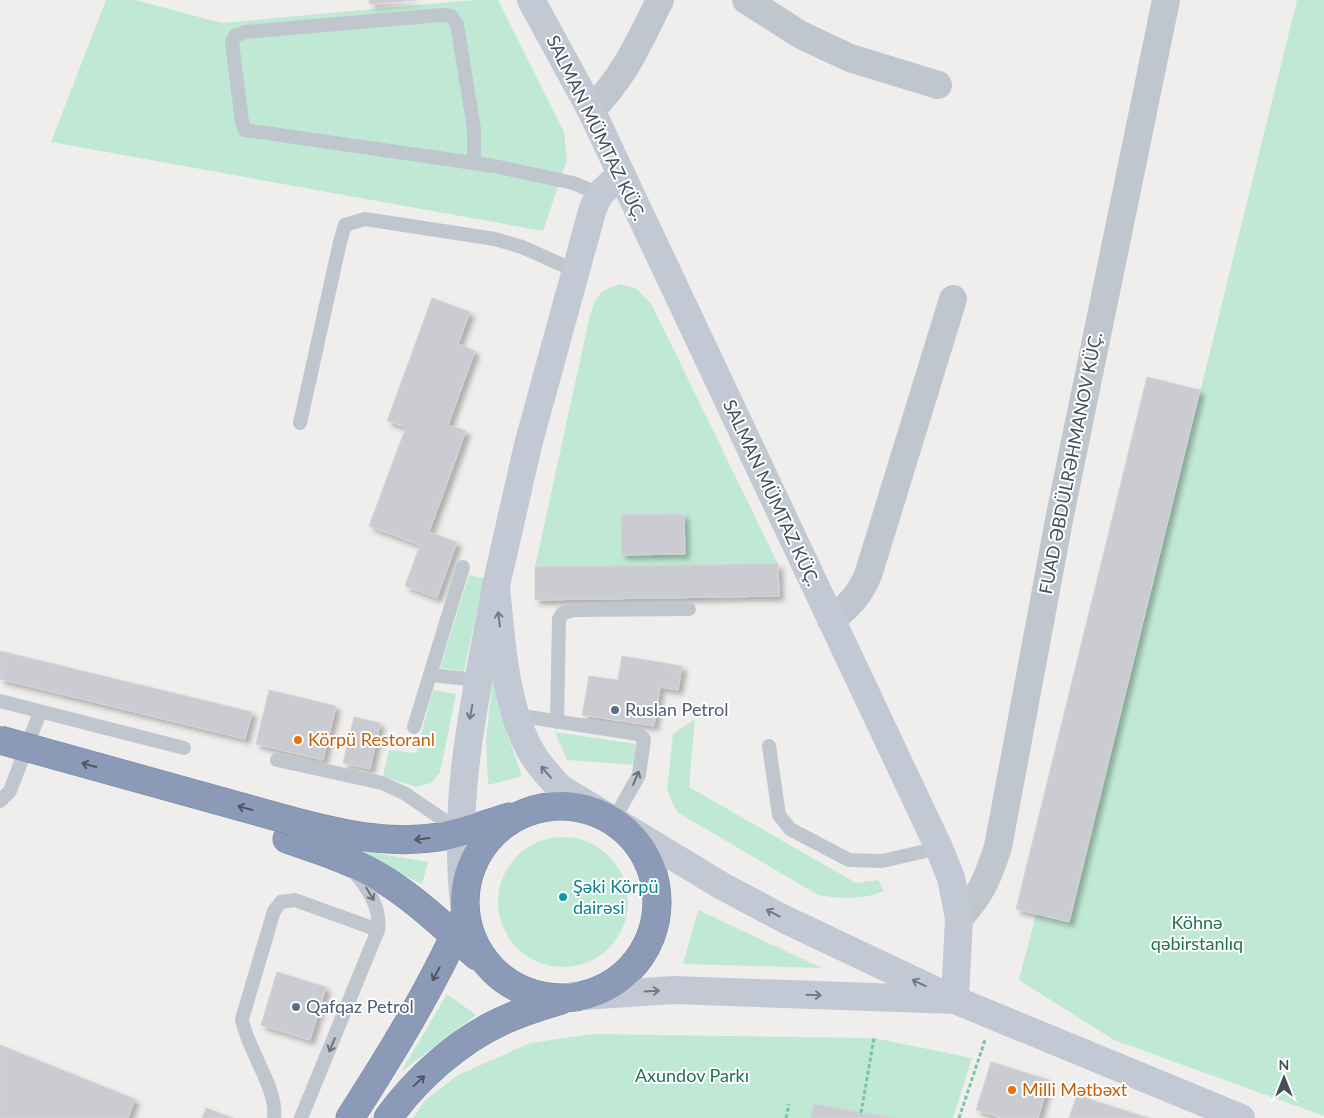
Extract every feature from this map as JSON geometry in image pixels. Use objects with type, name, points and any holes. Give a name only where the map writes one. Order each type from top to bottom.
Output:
[{"type":"highway","points":[[0,740],[290,830],[388,882],[460,925],[470,935],[480,955],[500,976],[512,985],[539,995],[568,997]]},
{"type":"highway","points":[[0,759],[290,830],[379,840],[411,840],[441,836],[552,806],[568,806],[599,814],[613,821],[636,841],[650,867],[657,896],[654,926],[642,953],[623,975],[597,991],[568,997],[500,1022],[458,1048],[415,1084],[388,1118]]},
{"type":"highway","points":[[350,1118],[422,999],[460,925],[472,863],[492,834],[520,814]]},
{"type":"street","name":"SALMAN MÜMTAZ KÜÇ.","points":[[531,0],[591,110],[939,848],[950,878],[959,918],[955,1000]]},
{"type":"street","points":[[591,110],[612,89],[625,70],[660,0]]},
{"type":"street","points":[[746,0],[801,35],[850,58],[938,85]]},
{"type":"street","name":"FUAD ƏBDÜLRƏHMANOV KÜÇ.","points":[[959,918],[976,900],[988,876],[998,847],[1060,515],[1166,0]]},
{"type":"street","points":[[460,925],[460,831],[465,755],[496,586],[525,455],[593,208],[600,194],[621,174]]},
{"type":"street","points":[[831,620],[850,605],[862,590],[870,572],[953,299]]},
{"type":"street","points":[[496,586],[501,632],[516,715],[532,754],[544,771],[560,788],[698,872],[775,914],[955,1000],[1241,1118]]},
{"type":"street","points":[[568,997],[674,990],[955,1000]]},
{"type":"lane","points":[[474,162],[474,129],[457,24],[451,16],[441,15],[246,32],[235,36],[232,42],[242,122],[246,130],[474,162],[564,180],[600,194]]},
{"type":"lane","points":[[300,423],[345,225],[365,220],[495,239],[522,247],[576,271]]},
{"type":"lane","points":[[414,727],[462,568]]},
{"type":"lane","points":[[558,722],[559,619],[563,613],[574,610],[689,609]]},
{"type":"lane","points":[[430,675],[478,680]]},
{"type":"lane","points":[[0,701],[184,748]]},
{"type":"lane","points":[[0,801],[10,791],[40,712]]},
{"type":"lane","points":[[516,715],[638,734],[644,739],[639,775],[613,821]]},
{"type":"lane","points":[[769,746],[779,815],[790,829],[849,860],[882,861],[939,848]]},
{"type":"lane","points":[[276,760],[382,783],[404,793],[460,831]]},
{"type":"lane","points":[[301,1118],[378,930],[380,919],[373,899],[358,876],[339,856]]},
{"type":"lane","points":[[274,1118],[269,1090],[245,1034],[242,1018],[274,911],[281,902],[295,900],[378,930]]},
{"type":"path","points":[[960,1118],[993,1016]]},
{"type":"path","points":[[861,1113],[874,1038]]},
{"type":"path","points":[[786,1118],[789,1104]]},
{"type":"green space","points":[[106,0],[135,0],[222,23],[474,0],[498,0],[564,132],[567,160],[543,231],[51,142]]},
{"type":"green space","name":"Köhnə qəbirstanlıq","points":[[1297,0],[1324,0],[1324,1116],[1114,1040],[1019,980],[1036,914],[1069,922]]},
{"type":"green space","points":[[620,284],[637,289],[652,305],[778,564],[535,567],[589,319],[596,300],[602,292]]},
{"type":"green space","points":[[469,575],[484,578],[464,671],[440,668]]},
{"type":"green space","points":[[494,666],[505,728],[522,776],[488,785],[486,740]]},
{"type":"green space","points":[[433,690],[456,694],[440,772],[431,783],[416,787],[383,776],[389,750],[416,753]]},
{"type":"green space","points":[[695,719],[689,787],[856,883],[878,880],[884,891],[852,898],[818,895],[677,812],[667,790],[673,734]]},
{"type":"green space","points":[[555,732],[636,744],[635,765],[567,760]]},
{"type":"green space","name":"Şəki Körpü dairəsi","points":[[563,837],[576,838],[588,842],[609,856],[623,877],[627,889],[627,915],[623,927],[609,948],[588,962],[576,966],[563,967],[550,966],[538,962],[517,948],[503,927],[499,915],[498,902],[499,889],[503,877],[517,856],[538,842],[550,838]]},
{"type":"green space","points":[[347,848],[428,862],[422,884]]},
{"type":"green space","points":[[698,910],[822,968],[683,964]]},
{"type":"green space","points":[[447,994],[476,1015],[401,1072]]},
{"type":"green space","name":"Axundov Parkı","points":[[592,1034],[874,1038],[972,1058],[953,1118],[413,1118],[425,1100],[458,1075],[530,1043]]},
{"type":"building","points":[[369,0],[415,0],[370,4]]},
{"type":"building","points":[[432,298],[470,312],[458,344],[475,351],[448,425],[466,431],[429,532],[457,542],[437,598],[405,586],[420,545],[369,526],[406,427],[387,421]]},
{"type":"building","points":[[1147,377],[1200,390],[1069,922],[1016,909]]},
{"type":"building","points":[[684,514],[685,554],[622,555],[621,515]]},
{"type":"building","points":[[778,564],[779,596],[535,600],[535,567]]},
{"type":"building","points":[[0,651],[252,712],[245,739],[0,679]]},
{"type":"building","points":[[622,656],[682,666],[678,690],[660,687],[654,726],[582,715],[589,676],[618,680]]},
{"type":"building","points":[[269,690],[336,706],[323,760],[256,744]]},
{"type":"building","points":[[354,717],[380,723],[370,769],[343,763]]},
{"type":"building","points":[[277,972],[326,987],[310,1040],[261,1025]]},
{"type":"building","points":[[0,1045],[135,1099],[128,1118],[0,1118]]},
{"type":"building","points":[[991,1062],[1049,1080],[1038,1118],[1002,1118],[976,1110]]},
{"type":"building","points":[[1077,1095],[1148,1118],[1069,1118]]},
{"type":"building","points":[[814,1104],[861,1113],[890,1118],[811,1118]]},
{"type":"building","points":[[206,1108],[233,1118],[202,1118]]},
{"type":"place","name":"Ruslan Petrol","points":[[615,710]]},
{"type":"place","name":"Körpü Restoranl","points":[[298,740]]},
{"type":"place","name":"Şəki Körpü dairəsi","points":[[563,897]]},
{"type":"place","name":"Qafqaz Petrol","points":[[296,1007]]},
{"type":"place","name":"Milli Mətbəxt","points":[[1012,1090]]}]
